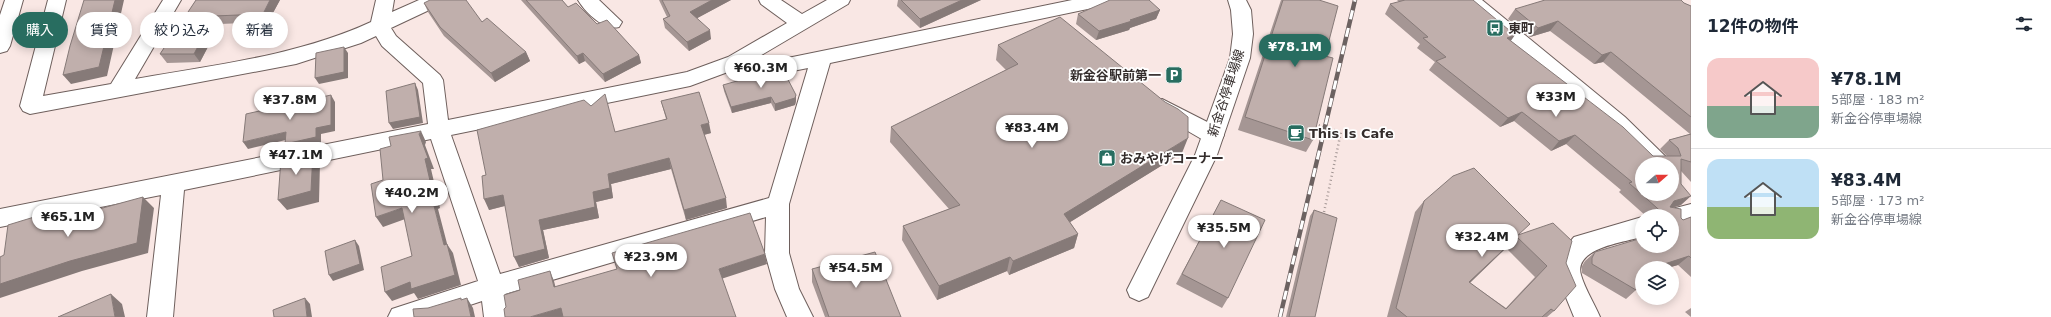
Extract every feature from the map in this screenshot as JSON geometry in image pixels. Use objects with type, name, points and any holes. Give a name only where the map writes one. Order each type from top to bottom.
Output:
[{"type":"street","points":[[0,46],[14,0]]},
{"type":"street","points":[[57,0],[30,106],[296,57],[354,38],[435,0]]},
{"type":"street","points":[[118,90],[172,0]]},
{"type":"street","points":[[385,0],[380,26],[389,41],[433,80],[439,131],[492,287],[497,317]]},
{"type":"street","points":[[587,0],[612,22]]},
{"type":"street","points":[[768,0],[801,23]]},
{"type":"street","points":[[0,218],[439,131],[690,79],[735,62],[841,0]]},
{"type":"street","points":[[735,62],[762,70],[1102,0]]},
{"type":"street","name":"新金谷停車場線","points":[[1139,290],[1206,155],[1240,58],[1243,34],[1241,10],[1237,0]]},
{"type":"street","points":[[1470,0],[1617,123],[1651,157]]},
{"type":"street","points":[[1053,10],[1067,29]]},
{"type":"street","points":[[798,316],[787,289],[777,254],[778,204],[821,58]]},
{"type":"street","points":[[1149,96],[1167,111],[1213,135]]},
{"type":"street","points":[[160,317],[173,183]]},
{"type":"street","points":[[1679,211],[1689,202]]},
{"type":"street","points":[[401,317],[492,287],[778,204]]},
{"type":"street","points":[[1587,317],[1568,273],[1571,257],[1582,244],[1635,229]]},
{"type":"path","points":[[1313,123],[1341,132],[1322,220]]},
{"type":"building","points":[[84,0],[115,0],[112,12],[80,12]]},
{"type":"building","points":[[196,0],[270,0],[264,12],[232,12],[232,15],[224,16],[224,12],[188,12]]},
{"type":"building","points":[[430,0],[466,0],[482,22],[487,18],[526,52],[491,73],[440,27],[424,3]]},
{"type":"building","points":[[526,0],[562,0],[568,7],[576,3],[597,24],[607,20],[639,55],[603,74],[583,53],[577,56]]},
{"type":"building","points":[[662,0],[712,0],[690,12],[710,30],[687,42],[663,19],[670,16]]},
{"type":"building","points":[[901,0],[962,0],[920,19]]},
{"type":"building","points":[[1110,0],[1149,0],[1160,10],[1130,20],[1132,21],[1099,31],[1078,14]]},
{"type":"building","points":[[1283,0],[1319,0],[1338,6],[1325,56],[1333,58],[1313,140],[1245,117]]},
{"type":"building","points":[[1405,0],[1473,0],[1515,35],[1507,38],[1623,127],[1653,156],[1681,156],[1678,148],[1669,140],[1691,134],[1691,162],[1681,159],[1681,184],[1691,196],[1679,200],[1679,157],[1635,157],[1635,188],[1629,183],[1632,182],[1575,135],[1559,141],[1522,112],[1508,118],[1436,61],[1446,57],[1423,38],[1428,37],[1390,4]]},
{"type":"building","points":[[1545,0],[1681,0],[1691,6],[1691,117],[1611,52],[1602,55],[1558,21],[1538,28],[1515,9]]},
{"type":"building","points":[[1060,17],[1165,102],[1178,109],[1188,117],[1188,138],[1064,214],[1078,234],[1013,261],[1010,257],[939,286],[903,226],[960,205],[891,127],[1018,64],[998,45]]},
{"type":"building","points":[[76,26],[76,48],[104,48],[99,67],[63,75]]},
{"type":"building","points":[[344,47],[344,72],[315,78],[316,53]]},
{"type":"building","points":[[164,48],[197,48],[194,54],[160,54]]},
{"type":"building","points":[[782,68],[796,95],[795,98],[775,104],[771,97],[731,107],[723,85]]},
{"type":"building","points":[[415,83],[420,117],[389,123],[386,91]]},
{"type":"building","points":[[699,92],[709,123],[701,125],[726,198],[684,210],[669,158],[608,174],[610,188],[593,192],[595,207],[539,220],[545,249],[514,257],[503,195],[484,199],[482,176],[486,175],[477,130],[584,100],[591,106],[605,94],[615,132],[667,119],[661,101]]},
{"type":"building","points":[[331,95],[331,125],[316,128],[316,137],[285,144],[286,132],[243,142],[246,114]]},
{"type":"building","points":[[421,131],[419,134],[428,158],[425,159],[434,198],[432,198],[444,245],[447,244],[455,275],[411,289],[410,282],[385,292],[381,267],[412,256],[402,208],[376,217],[371,184],[383,180],[380,149],[391,146],[389,137]]},
{"type":"building","points":[[313,152],[311,191],[278,200],[281,159]]},
{"type":"building","points":[[1474,168],[1530,224],[1518,235],[1553,223],[1572,241],[1566,263],[1576,286],[1554,311],[1551,309],[1542,317],[1407,317],[1396,308],[1424,201],[1453,176]],"holes":[[[1517,237],[1547,266],[1506,309],[1469,282]]]},
{"type":"building","points":[[143,197],[137,243],[70,261],[0,284],[0,257],[4,255],[8,225],[67,207],[66,218]]},
{"type":"building","points":[[1221,200],[1265,220],[1228,298],[1182,274]]},
{"type":"building","points":[[1649,201],[1674,201],[1670,207],[1681,209],[1681,218],[1683,220],[1691,217],[1691,258],[1689,256],[1674,261],[1635,261],[1635,289],[1592,264],[1592,258],[1595,252],[1635,240],[1635,253],[1679,253],[1679,209],[1658,209]]},
{"type":"building","points":[[1314,210],[1337,218],[1315,317],[1289,317]]},
{"type":"building","points":[[750,213],[765,254],[719,269],[736,317],[563,317],[561,308],[530,317],[505,317],[504,309],[506,307],[504,295],[520,290],[518,280],[550,271],[554,287],[617,269],[612,253]]},
{"type":"building","points":[[355,240],[360,264],[329,275],[325,251]]},
{"type":"building","points":[[875,252],[901,317],[829,317],[812,269]]},
{"type":"building","points":[[111,294],[115,317],[58,317]]},
{"type":"building","points":[[305,298],[307,317],[274,317],[273,310]]},
{"type":"building","points":[[461,298],[461,300],[467,298],[471,317],[414,317],[413,309],[428,308]]},
{"type":"railway","points":[[1280,317],[1355,0]]},
{"type":"place","name":"東町","points":[[1495,28]]},
{"type":"place","name":"新金谷駅前第一","points":[[1174,75]]},
{"type":"place","name":"This Is Cafe","points":[[1296,133]]},
{"type":"place","name":"おみやげコーナー","points":[[1107,158]]}]
